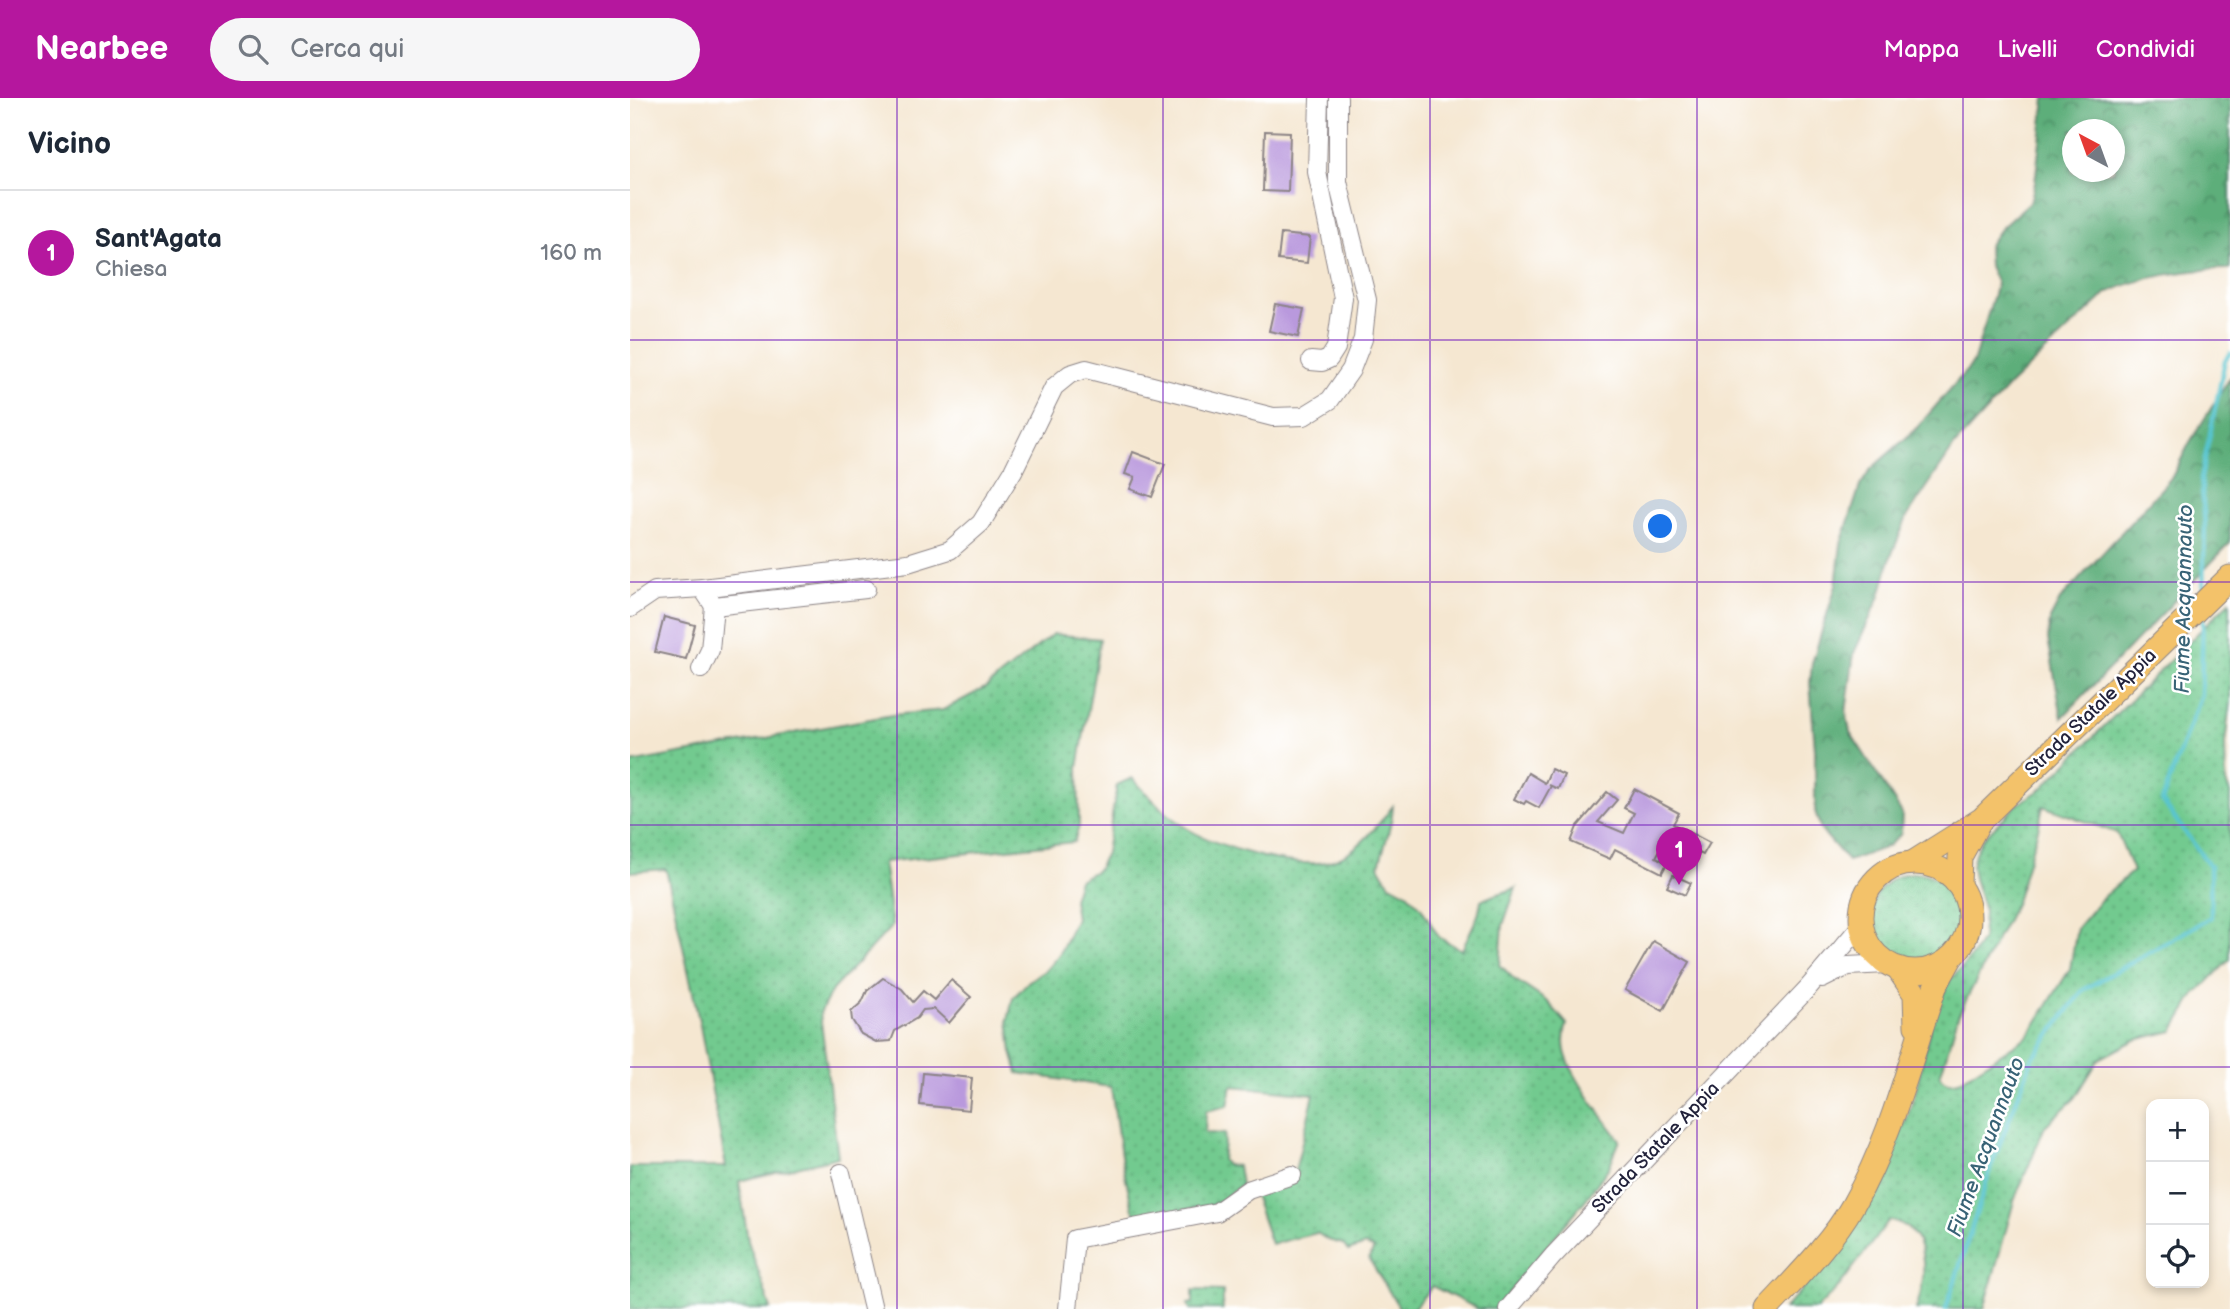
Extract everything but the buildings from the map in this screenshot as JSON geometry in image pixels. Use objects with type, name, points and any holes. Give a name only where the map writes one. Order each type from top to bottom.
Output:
[{"type":"main road","name":"Strada Statale Appia","points":[[1861,920],[1867,892],[1875,881],[1886,872],[1912,863],[1982,819],[2222,585]]},
{"type":"main road","name":"Strada Statale Appia","points":[[1892,967],[1917,972],[1935,968],[1951,958],[1962,946],[1968,931],[1969,915],[1959,884],[1960,857],[1982,819]]},
{"type":"main road","points":[[1912,863],[1938,868],[1959,884]]},
{"type":"main road","points":[[1861,920],[1868,946],[1892,967],[1915,994],[1914,1046]]},
{"type":"main road","points":[[1767,1309],[1816,1255],[1852,1208],[1884,1146],[1914,1046],[1936,987],[1951,958]]},
{"type":"street","points":[[1311,360],[1322,362],[1329,359],[1336,348],[1343,298],[1317,172],[1319,98]]},
{"type":"street","points":[[630,608],[655,592],[908,563],[950,550],[981,523],[1013,471],[1054,387],[1070,374],[1086,369],[1273,417],[1304,416],[1330,400],[1351,370],[1363,339],[1367,300],[1338,182],[1338,98]]},
{"type":"street","points":[[701,669],[710,650],[714,607],[702,588]]},
{"type":"street","points":[[714,607],[866,589]]},
{"type":"street","name":"Strada Statale Appia","points":[[1508,1309],[1553,1256],[1807,989],[1859,928],[1861,920]]},
{"type":"street","name":"Strada Statale Appia","points":[[1807,989],[1848,965],[1892,967]]},
{"type":"street","points":[[841,1173],[873,1309]]},
{"type":"street","points":[[1068,1309],[1075,1239],[1217,1212],[1248,1190],[1292,1175]]},
{"type":"green space","points":[[2045,98],[2230,98],[2230,269],[2167,275],[2136,282],[2107,293],[2010,385],[1955,445],[1907,517],[1891,556],[1880,596],[1854,653],[1846,712],[1850,732],[1902,813],[1901,834],[1887,847],[1848,861],[1821,830],[1815,811],[1815,750],[1810,683],[1812,663],[1836,585],[1841,544],[1860,486],[1871,469],[1915,430],[1973,363],[1997,284],[1989,266],[1988,246],[2000,229],[2030,202],[2035,183]]},
{"type":"green space","points":[[2230,378],[2230,543],[2062,718],[2048,639],[2050,619],[2060,600],[2172,477],[2190,442]]},
{"type":"green space","points":[[2230,601],[2230,701],[2225,744],[2226,783],[2230,793],[2230,959],[2194,996],[2173,1031],[2135,1040],[2099,1059],[2075,1098],[2045,1126],[2014,1201],[1984,1309],[1916,1309],[1923,1269],[1919,1243],[1903,1225],[1889,1220],[1840,1285],[1817,1309],[1784,1309],[1847,1236],[1862,1209],[1907,1118],[1931,1023],[1948,982],[1973,955],[1982,939],[1984,911],[1972,866],[1975,853],[1983,838],[2017,805],[2040,790]],"holes":[[[2043,806],[2117,833],[2133,871],[2103,897],[2077,928],[2070,969],[2028,1036],[1959,1081],[1944,1080],[1940,1076],[1958,1016],[2016,902]]]},
{"type":"green space","points":[[1053,634],[1100,639],[1078,768],[1079,826],[1074,842],[883,862],[892,926],[832,990],[820,1013],[838,1157],[739,1181],[748,1241],[771,1309],[630,1309],[630,1167],[726,1167],[700,1025],[666,869],[630,872],[630,763],[892,715],[943,710],[985,688]]},
{"type":"green space","points":[[1132,778],[1173,819],[1201,836],[1259,856],[1300,863],[1333,860],[1351,851],[1393,806],[1379,866],[1389,883],[1407,893],[1421,907],[1439,937],[1462,950],[1478,915],[1481,901],[1516,888],[1503,925],[1500,965],[1514,979],[1548,1002],[1567,1024],[1564,1044],[1573,1072],[1620,1140],[1609,1167],[1587,1198],[1495,1309],[1478,1309],[1432,1286],[1413,1309],[1400,1309],[1369,1259],[1374,1249],[1365,1245],[1348,1251],[1343,1244],[1328,1240],[1317,1233],[1271,1244],[1253,1192],[1292,1183],[1314,1094],[1232,1086],[1228,1106],[1206,1111],[1205,1133],[1225,1134],[1222,1160],[1226,1165],[1238,1166],[1241,1185],[1216,1204],[1140,1218],[1133,1210],[1122,1162],[1111,1087],[1018,1073],[1008,1020],[1013,998],[1059,955],[1076,918],[1073,899],[1079,880],[1097,870],[1106,853],[1117,785]]},
{"type":"green space","points":[[1915,873],[1932,877],[1946,886],[1955,900],[1959,917],[1955,934],[1946,948],[1932,957],[1915,961],[1898,957],[1884,948],[1875,934],[1871,917],[1875,900],[1884,886],[1898,877]]},
{"type":"green space","points":[[1193,1290],[1223,1291],[1223,1309],[1190,1309],[1188,1304],[1193,1303]]},
{"type":"waterway","name":"Fiume Acquannauto","points":[[2203,593],[2205,526],[2201,478],[2225,360],[2230,353]]},
{"type":"waterway","name":"Fiume Acquannauto","points":[[1946,1309],[1991,1167],[2032,1059],[2083,990],[2211,917],[2210,866],[2162,801],[2201,694],[2203,615]]},
{"type":"place","name":"Sant'Agata","points":[[1679,885]]}]
